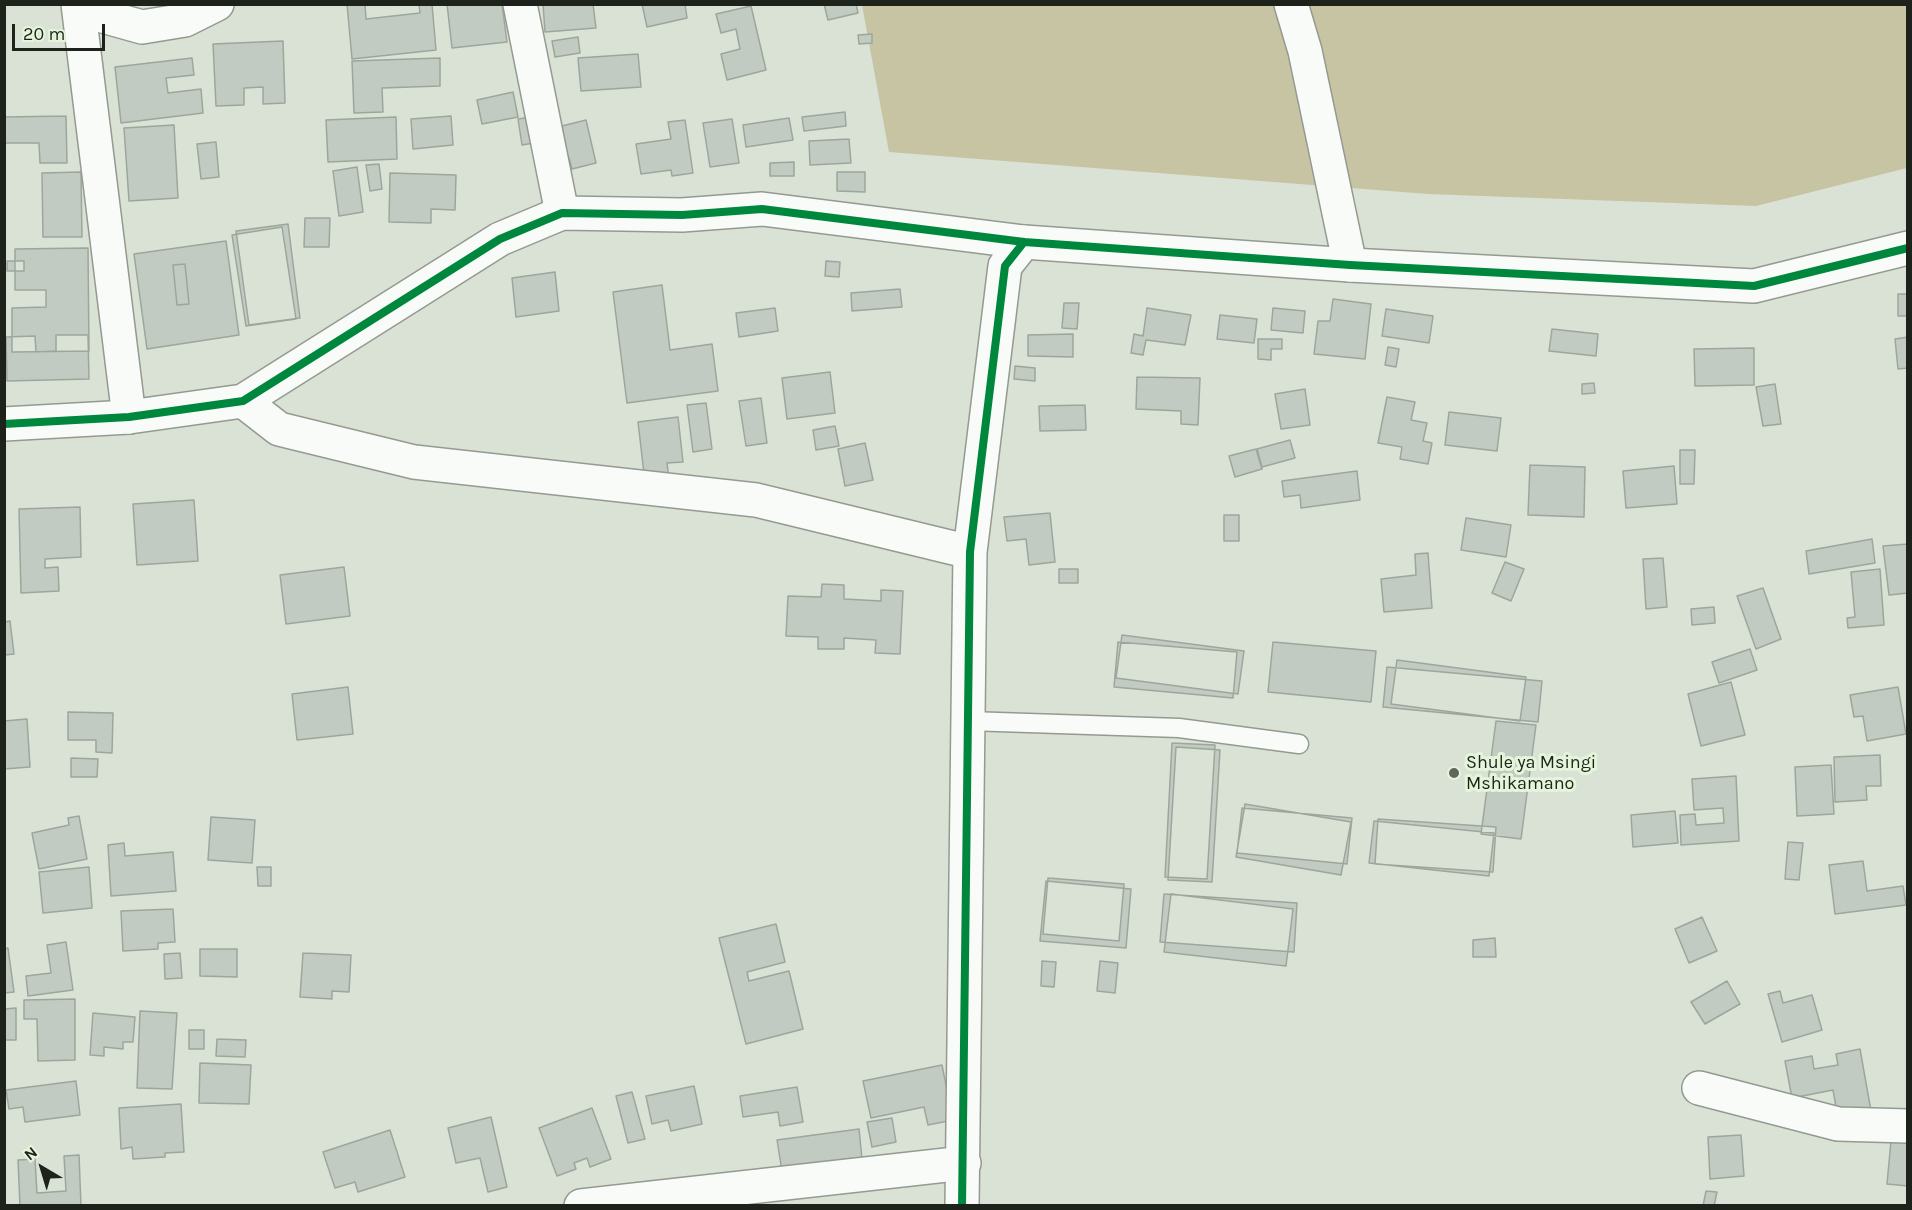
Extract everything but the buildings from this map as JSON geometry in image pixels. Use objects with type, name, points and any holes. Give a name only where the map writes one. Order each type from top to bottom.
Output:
[{"type":"street","points":[[79,4],[92,13],[142,27],[185,20],[218,4]]},
{"type":"street","points":[[79,4],[129,417]]},
{"type":"street","points":[[520,4],[562,213]]},
{"type":"street","points":[[1291,4],[1305,51],[1350,265]]},
{"type":"street","points":[[4,424],[129,417],[243,401],[500,239],[562,213],[682,215],[762,209],[1024,242],[1350,265],[1754,286],[1908,248]]},
{"type":"street","points":[[962,1206],[970,552],[1005,266],[1024,242]]},
{"type":"street","points":[[243,401],[279,429],[414,462],[756,500],[970,552]]},
{"type":"street","points":[[1700,1088],[1838,1124],[1908,1126]]},
{"type":"street","points":[[581,1206],[964,1163]]},
{"type":"lane","points":[[968,721],[1179,728],[1299,744]]},
{"type":"shaded area","points":[[862,5],[1907,5],[1907,168],[1756,206],[1428,194],[889,152]]},
{"type":"cycle path","points":[[4,424],[129,417],[243,401],[500,239],[562,213],[682,215],[762,209],[1024,242],[1350,265],[1754,286],[1908,248]]},
{"type":"cycle path","points":[[962,1206],[970,552],[1005,266],[1024,242]]},
{"type":"place","name":"Shule ya Msingi Mshikamano","points":[[1454,773]]}]
